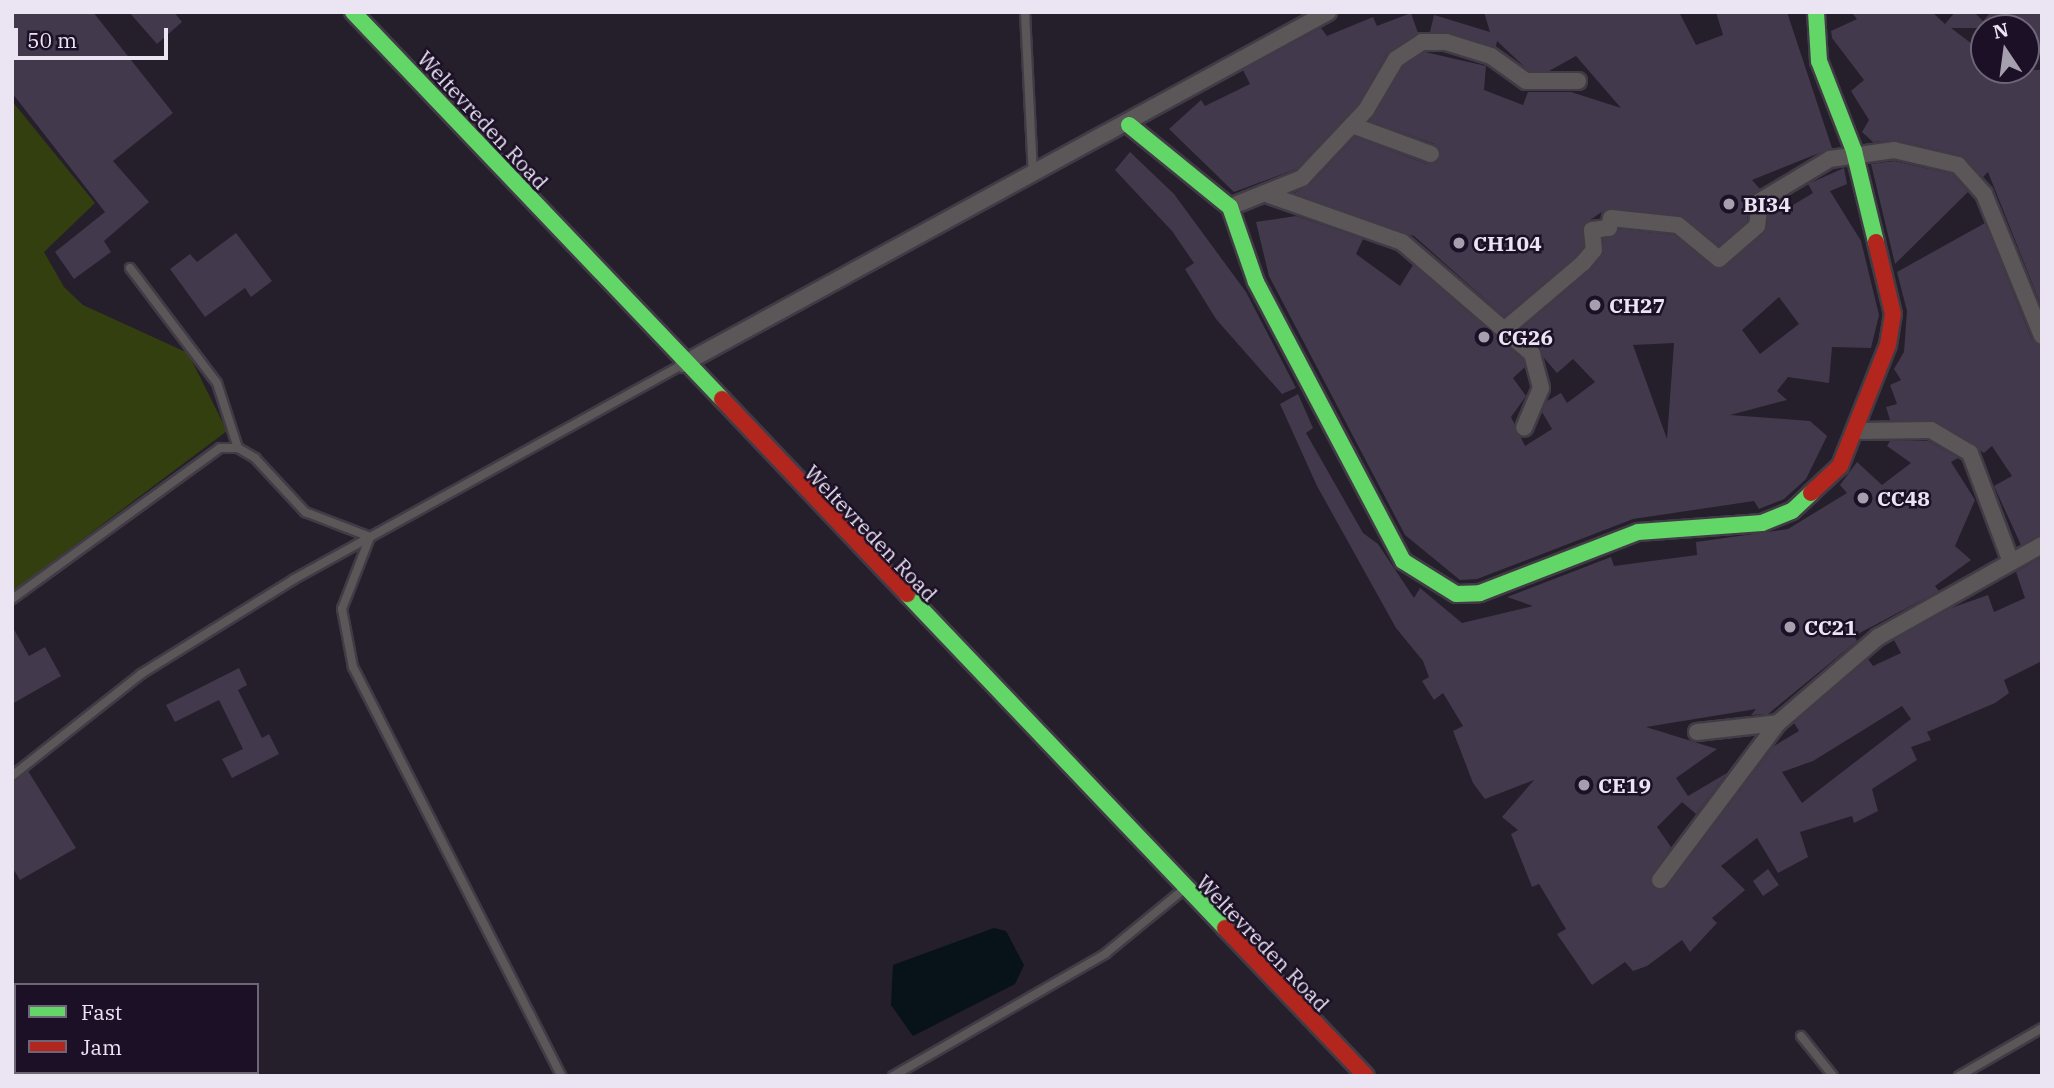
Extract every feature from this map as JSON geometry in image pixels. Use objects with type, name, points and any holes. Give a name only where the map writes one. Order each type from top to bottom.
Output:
[{"type":"street","name":"Weltevreden Road","points":[[353,12],[1182,890],[1366,1076]]},
{"type":"street","points":[[683,364],[1129,125],[1328,12]]},
{"type":"street","points":[[1129,125],[1230,207],[1256,282],[1386,534],[1412,569],[1456,594],[1480,593],[1638,532],[1762,523],[1792,511],[1840,466],[1858,431],[1894,325],[1854,151],[1819,61],[1816,12]]},
{"type":"street","points":[[1230,207],[1269,195],[1302,178],[1352,125],[1396,59],[1422,42],[1446,42],[1492,56],[1526,81],[1578,81]]},
{"type":"street","points":[[1352,125],[1431,154]]},
{"type":"street","points":[[1504,330],[1583,263],[1594,250],[1592,229],[1609,228],[1611,218],[1678,225],[1719,259],[1757,226],[1760,201],[1854,151],[1934,154],[1958,165],[1984,194],[2042,336]]},
{"type":"street","points":[[1269,195],[1402,242],[1504,330],[1537,363],[1541,388],[1524,428]]},
{"type":"street","points":[[1858,431],[1931,430],[1970,453],[2011,562]]},
{"type":"street","points":[[1660,880],[1778,723],[1878,637],[2042,545]]},
{"type":"street","points":[[1697,732],[1778,723]]},
{"type":"lane","points":[[1025,12],[1033,177]]},
{"type":"lane","points":[[130,268],[217,383],[238,448],[305,512],[370,537]]},
{"type":"lane","points":[[12,776],[141,674],[370,537],[683,364]]},
{"type":"lane","points":[[12,600],[193,462],[220,448],[238,448]]},
{"type":"lane","points":[[370,537],[342,609],[349,657],[561,1076]]},
{"type":"lane","points":[[893,1076],[1105,954],[1182,890]]},
{"type":"lane","points":[[1959,1076],[2042,1028]]},
{"type":"lane","points":[[1801,1036],[1833,1076]]},
{"type":"lane","points":[[552,1076],[554,1065]]},
{"type":"green space","points":[[12,101],[95,203],[44,252],[64,287],[83,305],[188,353],[227,431],[12,592]]},
{"type":"shaded area","points":[[994,928],[1006,931],[1024,965],[1015,984],[913,1036],[891,1005],[893,965]]},
{"type":"building","points":[[12,12],[93,12],[173,113],[113,161],[149,202],[104,241],[111,252],[74,279],[55,252],[105,212],[12,93]]},
{"type":"building","points":[[129,12],[174,12],[182,22],[157,44]]},
{"type":"building","points":[[1484,12],[1679,12],[1696,45],[1723,35],[1716,12],[1787,12],[1832,148],[1752,180],[1760,189],[1751,196],[1747,221],[1719,245],[1680,215],[1606,209],[1583,225],[1583,247],[1576,256],[1504,316],[1414,236],[1294,193],[1310,185],[1355,137],[1427,164],[1438,162],[1435,144],[1370,121],[1404,66],[1425,52],[1486,66],[1484,90],[1523,105],[1528,92],[1571,92],[1621,108],[1576,56],[1549,71],[1529,71],[1497,41],[1496,47],[1430,32],[1434,15],[1490,32]]},
{"type":"building","points":[[1851,12],[1932,12],[1945,24],[1955,12],[1974,12],[1976,14],[1970,14],[1970,28],[1951,28],[1970,42],[1970,84],[2040,84],[2042,70],[2042,308],[1988,172],[1983,177],[1960,155],[1896,140],[1873,142],[1862,132],[1869,120],[1851,91],[1864,80],[1832,38],[1831,31],[1857,19]]},
{"type":"building","points":[[2042,12],[2042,54],[2040,14],[1989,14]]},
{"type":"building","points":[[1411,13],[1418,33],[1387,53],[1358,104],[1296,169],[1234,192],[1169,129],[1201,100],[1205,106],[1250,84],[1243,70],[1321,28],[1327,36],[1373,17],[1377,26]]},
{"type":"building","points":[[1130,152],[1174,194],[1246,292],[1296,388],[1282,394],[1216,319],[1185,269],[1194,263],[1172,231],[1115,170]]},
{"type":"building","points":[[1894,161],[1952,174],[1968,192],[1895,264],[1871,164]]},
{"type":"building","points":[[1844,168],[1847,184],[1830,191],[1861,241],[1879,315],[1871,348],[1832,347],[1829,383],[1788,377],[1777,391],[1787,400],[1730,415],[1810,421],[1827,436],[1806,479],[1784,499],[1759,509],[1754,501],[1633,519],[1477,579],[1460,580],[1405,535],[1269,276],[1256,222],[1296,216],[1363,239],[1356,254],[1400,286],[1413,265],[1523,360],[1525,367],[1513,378],[1526,396],[1511,417],[1525,446],[1552,429],[1542,412],[1547,401],[1561,393],[1567,403],[1595,382],[1573,359],[1557,373],[1520,330],[1591,270],[1604,254],[1603,239],[1619,229],[1674,235],[1722,269],[1764,233],[1770,207],[1783,211],[1813,193],[1808,184]],"holes":[[[1779,297],[1799,324],[1760,354],[1742,330]],[[1674,343],[1667,439],[1633,345]]]},
{"type":"building","points":[[1985,223],[2032,340],[2042,346],[2042,535],[2021,545],[1994,486],[2012,476],[1992,446],[1984,453],[1932,420],[1890,420],[1886,407],[1897,404],[1890,385],[1901,380],[1894,369],[1904,352],[1907,311],[1897,272]]},
{"type":"building","points":[[236,233],[272,281],[251,297],[245,288],[205,317],[170,269],[190,254],[197,262]]},
{"type":"building","points":[[1298,394],[1313,428],[1306,433],[1363,533],[1378,544],[1414,598],[1420,588],[1462,623],[1533,606],[1507,597],[1611,557],[1614,566],[1697,555],[1696,542],[1788,529],[1847,493],[1840,485],[1857,462],[1882,485],[1911,463],[1887,446],[1890,441],[1928,441],[1958,458],[1951,462],[1975,500],[1955,546],[1971,560],[1935,586],[1939,591],[1854,636],[1857,641],[1768,714],[1751,715],[1756,709],[1646,727],[1717,749],[1676,778],[1688,796],[1727,773],[1696,814],[1682,802],[1657,827],[1671,847],[1650,878],[1658,890],[1668,886],[1774,746],[1799,731],[1794,723],[1868,659],[1873,666],[1901,653],[1894,640],[1951,608],[1988,595],[1994,612],[2025,598],[2016,572],[2042,557],[2042,661],[2004,680],[2009,693],[1995,703],[1927,732],[1931,740],[1911,747],[1917,760],[1872,789],[1878,811],[1854,823],[1852,816],[1800,832],[1808,857],[1778,873],[1757,838],[1721,866],[1745,890],[1712,918],[1717,923],[1690,952],[1682,940],[1647,966],[1633,971],[1625,962],[1592,985],[1557,934],[1566,929],[1539,884],[1532,887],[1511,834],[1518,830],[1502,817],[1534,780],[1485,799],[1473,783],[1453,731],[1463,726],[1443,693],[1434,700],[1422,681],[1429,677],[1423,661],[1396,628],[1317,486],[1280,404]],"holes":[[[1902,706],[1911,719],[1802,803],[1782,772],[1813,761]]]},
{"type":"building","points":[[12,626],[29,656],[45,647],[61,676],[12,704]]},
{"type":"building","points":[[239,668],[247,685],[238,690],[262,738],[269,734],[279,754],[232,778],[222,759],[243,749],[219,700],[175,722],[166,705]]},
{"type":"building","points":[[28,771],[76,848],[20,880],[12,867],[12,782]]},
{"type":"building","points":[[1768,869],[1779,885],[1763,896],[1753,881]]},
{"type":"traffic: fast","points":[[353,12],[722,399]]},
{"type":"traffic: fast","points":[[1816,12],[1819,61],[1854,151],[1876,242]]},
{"type":"traffic: fast","points":[[1129,125],[1230,207],[1256,282],[1403,561],[1456,594],[1480,593],[1638,532],[1762,523],[1792,511],[1811,493]]},
{"type":"traffic: fast","points":[[907,594],[1225,928]]},
{"type":"traffic: jam","points":[[1811,493],[1840,466],[1888,345],[1893,314],[1876,242]]},
{"type":"traffic: jam","points":[[722,399],[907,594]]},
{"type":"traffic: jam","points":[[1225,928],[1366,1076]]},
{"type":"place","name":"BI34","points":[[1729,204]]},
{"type":"place","name":"CH104","points":[[1459,243]]},
{"type":"place","name":"CH27","points":[[1595,305]]},
{"type":"place","name":"CG26","points":[[1484,337]]},
{"type":"place","name":"CC48","points":[[1863,498]]},
{"type":"place","name":"CC21","points":[[1790,627]]},
{"type":"place","name":"CE19","points":[[1584,785]]}]
